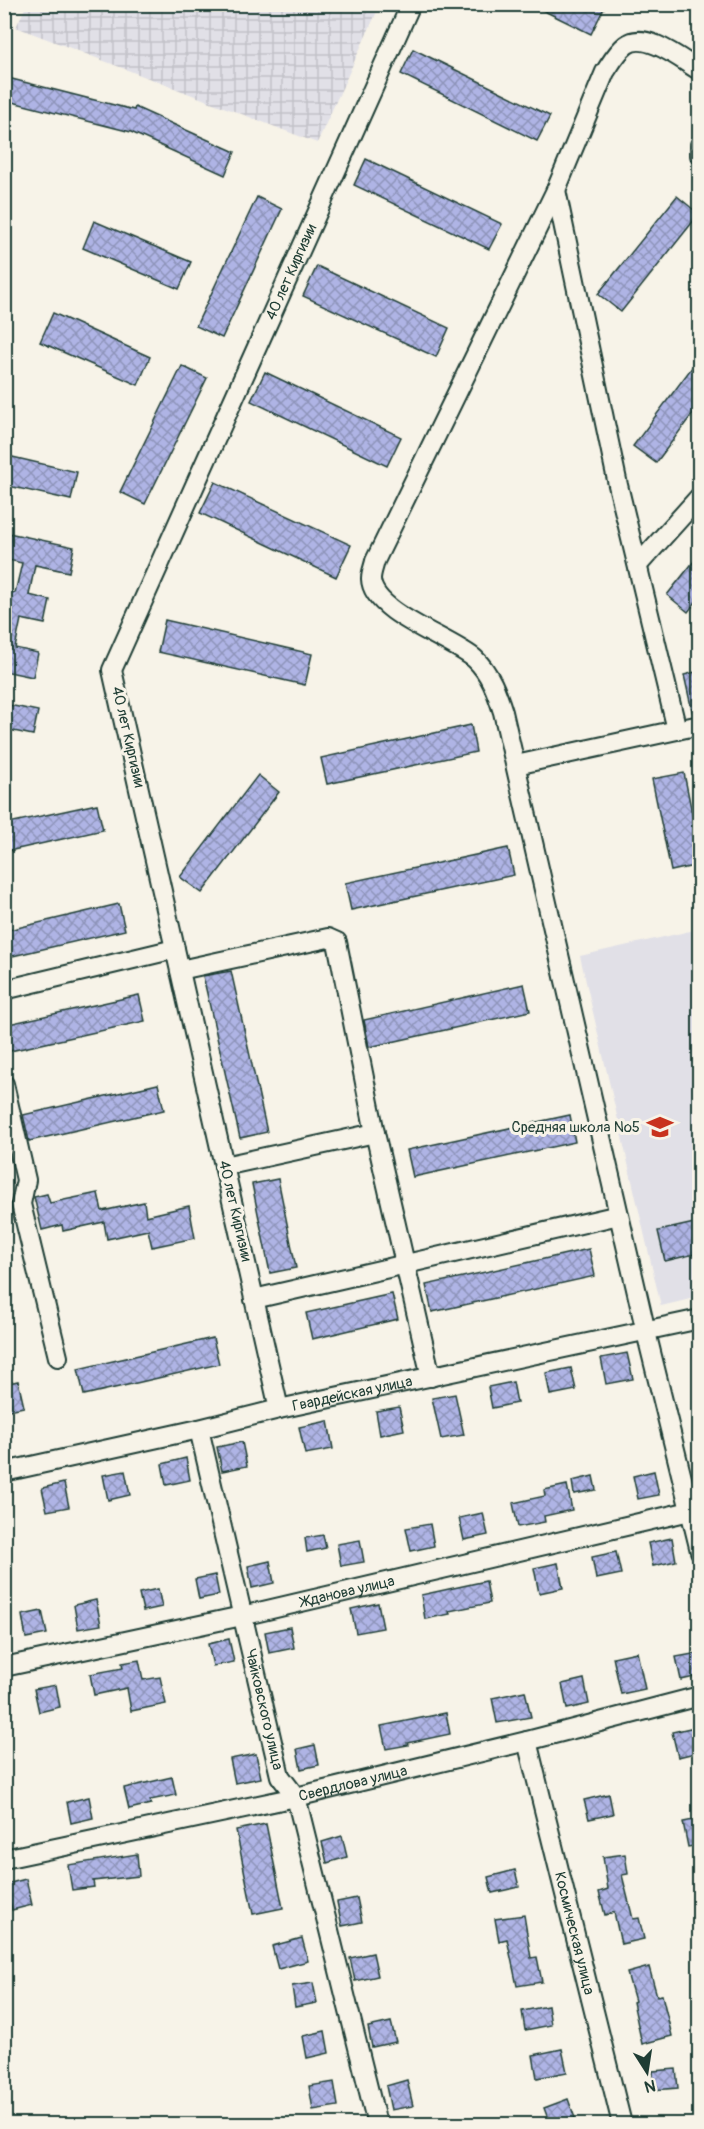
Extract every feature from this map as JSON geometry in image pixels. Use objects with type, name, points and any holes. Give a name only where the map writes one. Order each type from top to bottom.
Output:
[{"type":"street","name":"40 лет Киргизии","points":[[279,1409],[112,670],[411,4]]},
{"type":"street","points":[[699,70],[652,42],[640,40],[628,43],[616,55],[605,72],[556,190],[375,561],[371,579],[376,595],[391,610],[475,659],[493,684],[503,712],[699,1551]]},
{"type":"street","points":[[699,146],[699,155]]},
{"type":"street","points":[[556,190],[618,485],[677,730]]},
{"type":"street","points":[[638,565],[699,496]]},
{"type":"street","points":[[516,765],[699,725]]},
{"type":"street","points":[[180,970],[328,938],[334,939],[339,946],[375,1133],[431,1377]]},
{"type":"street","points":[[4,990],[175,949]]},
{"type":"street","points":[[4,1084],[26,1180],[21,1204],[58,1357]]},
{"type":"street","points":[[225,1166],[375,1133]]},
{"type":"street","points":[[254,1299],[619,1215]]},
{"type":"street","name":"Гвардейская улица","points":[[4,1472],[279,1409],[699,1319]]},
{"type":"street","name":"Чайковского улица","points":[[199,1429],[280,1776],[296,1797],[377,2124]]},
{"type":"street","name":"Жданова улица","points":[[4,1667],[242,1616],[690,1511]]},
{"type":"street","name":"Свердлова улица","points":[[4,1859],[296,1797],[527,1741],[699,1696]]},
{"type":"street","name":"Космическая улица","points":[[527,1741],[622,2124]]},
{"type":"shaded area","points":[[27,4],[380,5],[317,143],[16,27]]},
{"type":"shaded area","name":"Средняя школа №5","points":[[699,929],[699,1297],[661,1306],[580,956]]},
{"type":"building","points":[[530,4],[606,4],[591,34]]},
{"type":"building","points":[[413,49],[550,116],[537,141],[401,74]]},
{"type":"building","points":[[4,77],[134,110],[135,107],[235,152],[225,175],[131,132],[4,100]]},
{"type":"building","points":[[366,159],[502,224],[489,249],[354,185]]},
{"type":"building","points":[[677,196],[699,214],[621,312],[598,294]]},
{"type":"building","points":[[257,197],[282,209],[222,338],[196,326]]},
{"type":"building","points":[[94,221],[191,262],[179,289],[83,248]]},
{"type":"building","points":[[317,266],[449,328],[436,357],[303,296]]},
{"type":"building","points":[[53,313],[150,357],[138,385],[40,342]]},
{"type":"building","points":[[699,358],[699,405],[656,463],[633,446]]},
{"type":"building","points":[[182,366],[207,378],[145,504],[120,492]]},
{"type":"building","points":[[265,372],[401,437],[387,466],[251,401]]},
{"type":"building","points":[[4,455],[77,472],[71,500],[4,485]]},
{"type":"building","points":[[215,482],[351,545],[336,577],[200,513]]},
{"type":"building","points":[[4,532],[74,547],[69,572],[35,565],[29,595],[50,600],[45,624],[21,619],[15,648],[38,653],[33,677],[4,671],[4,639],[9,616],[4,615],[4,591],[15,593],[22,563],[4,559]]},
{"type":"building","points":[[699,555],[699,598],[688,612],[667,595]]},
{"type":"building","points":[[165,620],[312,654],[305,685],[158,652]]},
{"type":"building","points":[[699,671],[699,714],[693,715],[684,675]]},
{"type":"building","points":[[4,704],[38,711],[33,735],[4,729]]},
{"type":"building","points":[[471,725],[476,752],[327,784],[321,758]]},
{"type":"building","points":[[684,773],[699,848],[699,865],[671,871],[652,779]]},
{"type":"building","points":[[258,775],[279,792],[202,893],[180,877]]},
{"type":"building","points":[[97,804],[103,830],[4,852],[4,824]]},
{"type":"building","points":[[508,848],[514,875],[351,910],[345,883]]},
{"type":"building","points":[[119,904],[125,930],[4,958],[4,931]]},
{"type":"building","points":[[231,971],[267,1132],[240,1138],[203,976]]},
{"type":"building","points":[[524,984],[530,1011],[369,1047],[364,1020]]},
{"type":"building","points":[[139,995],[145,1021],[10,1051],[4,1025]]},
{"type":"building","points":[[158,1084],[164,1110],[29,1141],[23,1115]]},
{"type":"building","points":[[570,1115],[575,1142],[413,1177],[407,1150]]},
{"type":"building","points":[[278,1179],[296,1268],[270,1273],[252,1184]]},
{"type":"building","points":[[98,1193],[102,1211],[144,1202],[146,1216],[189,1206],[195,1238],[152,1247],[148,1230],[107,1239],[104,1222],[63,1231],[62,1225],[42,1230],[34,1197],[47,1194],[50,1203]]},
{"type":"building","points":[[699,1222],[699,1253],[665,1261],[658,1231]]},
{"type":"building","points":[[589,1249],[595,1276],[432,1312],[426,1285]]},
{"type":"building","points":[[392,1294],[398,1319],[312,1339],[306,1313]]},
{"type":"building","points":[[213,1338],[219,1364],[84,1395],[78,1369]]},
{"type":"building","points":[[627,1353],[633,1379],[606,1384],[601,1358]]},
{"type":"building","points":[[571,1368],[576,1390],[550,1395],[546,1373]]},
{"type":"building","points":[[18,1381],[24,1407],[4,1411],[4,1384]]},
{"type":"building","points":[[513,1382],[517,1403],[492,1408],[488,1387]]},
{"type":"building","points":[[455,1394],[464,1435],[441,1439],[432,1398]]},
{"type":"building","points":[[399,1407],[404,1430],[380,1435],[376,1411]]},
{"type":"building","points":[[328,1421],[333,1449],[305,1454],[299,1427]]},
{"type":"building","points":[[242,1442],[247,1466],[222,1471],[217,1447]]},
{"type":"building","points":[[186,1458],[190,1480],[166,1485],[162,1464]]},
{"type":"building","points":[[125,1471],[130,1495],[108,1500],[103,1475]]},
{"type":"building","points":[[654,1471],[659,1495],[638,1499],[633,1476]]},
{"type":"building","points":[[593,1476],[596,1490],[574,1494],[572,1481]]},
{"type":"building","points":[[64,1483],[69,1507],[47,1511],[42,1488]]},
{"type":"building","points":[[567,1485],[572,1510],[544,1516],[545,1522],[518,1527],[513,1503],[545,1496],[544,1490]]},
{"type":"building","points":[[483,1513],[488,1535],[464,1540],[459,1518]]},
{"type":"building","points":[[430,1524],[434,1546],[411,1551],[406,1528]]},
{"type":"building","points":[[323,1535],[326,1548],[307,1552],[305,1538]]},
{"type":"building","points":[[672,1538],[676,1561],[653,1566],[648,1543]]},
{"type":"building","points":[[360,1540],[364,1562],[341,1566],[337,1544]]},
{"type":"building","points":[[616,1552],[621,1574],[596,1579],[592,1557]]},
{"type":"building","points":[[270,1561],[274,1583],[252,1588],[248,1566]]},
{"type":"building","points":[[558,1563],[563,1588],[539,1593],[534,1568]]},
{"type":"building","points":[[215,1575],[219,1595],[199,1599],[195,1579]]},
{"type":"building","points":[[486,1581],[490,1603],[449,1611],[450,1614],[425,1619],[421,1595]]},
{"type":"building","points":[[158,1589],[162,1607],[143,1611],[139,1593]]},
{"type":"building","points":[[96,1600],[101,1625],[78,1629],[74,1605]]},
{"type":"building","points":[[378,1603],[383,1628],[356,1633],[351,1609]]},
{"type":"building","points":[[42,1611],[47,1634],[26,1638],[22,1615]]},
{"type":"building","points":[[290,1627],[294,1648],[269,1653],[265,1632]]},
{"type":"building","points":[[229,1639],[234,1662],[213,1666],[208,1644]]},
{"type":"building","points":[[637,1652],[645,1689],[621,1694],[613,1657]]},
{"type":"building","points":[[699,1653],[699,1676],[681,1680],[676,1657]]},
{"type":"building","points":[[139,1660],[143,1680],[160,1677],[166,1704],[131,1711],[127,1688],[94,1695],[90,1674],[123,1668],[122,1663]]},
{"type":"building","points":[[584,1679],[589,1704],[567,1709],[562,1684]]},
{"type":"building","points":[[56,1685],[60,1707],[39,1712],[34,1689]]},
{"type":"building","points":[[525,1691],[531,1717],[497,1723],[492,1698]]},
{"type":"building","points":[[446,1713],[450,1734],[386,1749],[381,1726]]},
{"type":"building","points":[[695,1727],[699,1752],[678,1757],[672,1732]]},
{"type":"building","points":[[315,1745],[319,1765],[301,1769],[297,1749]]},
{"type":"building","points":[[256,1754],[261,1778],[235,1783],[230,1759]]},
{"type":"building","points":[[172,1777],[176,1795],[150,1800],[151,1804],[129,1809],[124,1788]]},
{"type":"building","points":[[609,1794],[613,1814],[589,1819],[584,1800]]},
{"type":"building","points":[[89,1797],[93,1818],[71,1823],[67,1802]]},
{"type":"building","points":[[699,1819],[699,1845],[688,1847],[683,1822]]},
{"type":"building","points":[[266,1824],[283,1908],[253,1914],[236,1830]]},
{"type":"building","points":[[342,1836],[347,1857],[327,1863],[322,1842]]},
{"type":"building","points":[[137,1854],[139,1876],[93,1881],[94,1887],[72,1890],[68,1865]]},
{"type":"building","points":[[625,1854],[628,1874],[622,1875],[633,1919],[639,1918],[644,1939],[621,1944],[614,1912],[605,1915],[599,1892],[608,1889],[603,1857]]},
{"type":"building","points":[[515,1870],[519,1887],[492,1893],[488,1877]]},
{"type":"building","points":[[26,1879],[32,1905],[12,1910],[6,1884]]},
{"type":"building","points":[[357,1898],[362,1922],[342,1926],[337,1902]]},
{"type":"building","points":[[524,1915],[531,1958],[537,1957],[542,1982],[517,1986],[507,1939],[499,1941],[495,1919]]},
{"type":"building","points":[[302,1938],[308,1961],[278,1969],[272,1946]]},
{"type":"building","points":[[373,1953],[378,1976],[355,1981],[350,1958]]},
{"type":"building","points":[[649,1967],[657,1996],[662,1995],[672,2036],[642,2044],[633,2002],[635,2001],[627,1973]]},
{"type":"building","points":[[313,1983],[317,2003],[295,2007],[292,1986]]},
{"type":"building","points":[[548,2006],[551,2025],[525,2030],[522,2011]]},
{"type":"building","points":[[391,2022],[396,2042],[372,2047],[368,2027]]},
{"type":"building","points":[[325,2031],[329,2053],[307,2058],[303,2036]]},
{"type":"building","points":[[562,2049],[567,2072],[537,2078],[533,2055]]},
{"type":"building","points":[[676,2069],[678,2088],[654,2090],[653,2071]]},
{"type":"building","points":[[407,2080],[413,2106],[391,2110],[386,2086]]},
{"type":"building","points":[[334,2082],[338,2106],[313,2110],[309,2086]]},
{"type":"building","points":[[568,2099],[575,2118],[560,2124],[550,2124],[544,2108]]},
{"type":"place","name":"Средняя школа №5","points":[[660,1127]]}]
